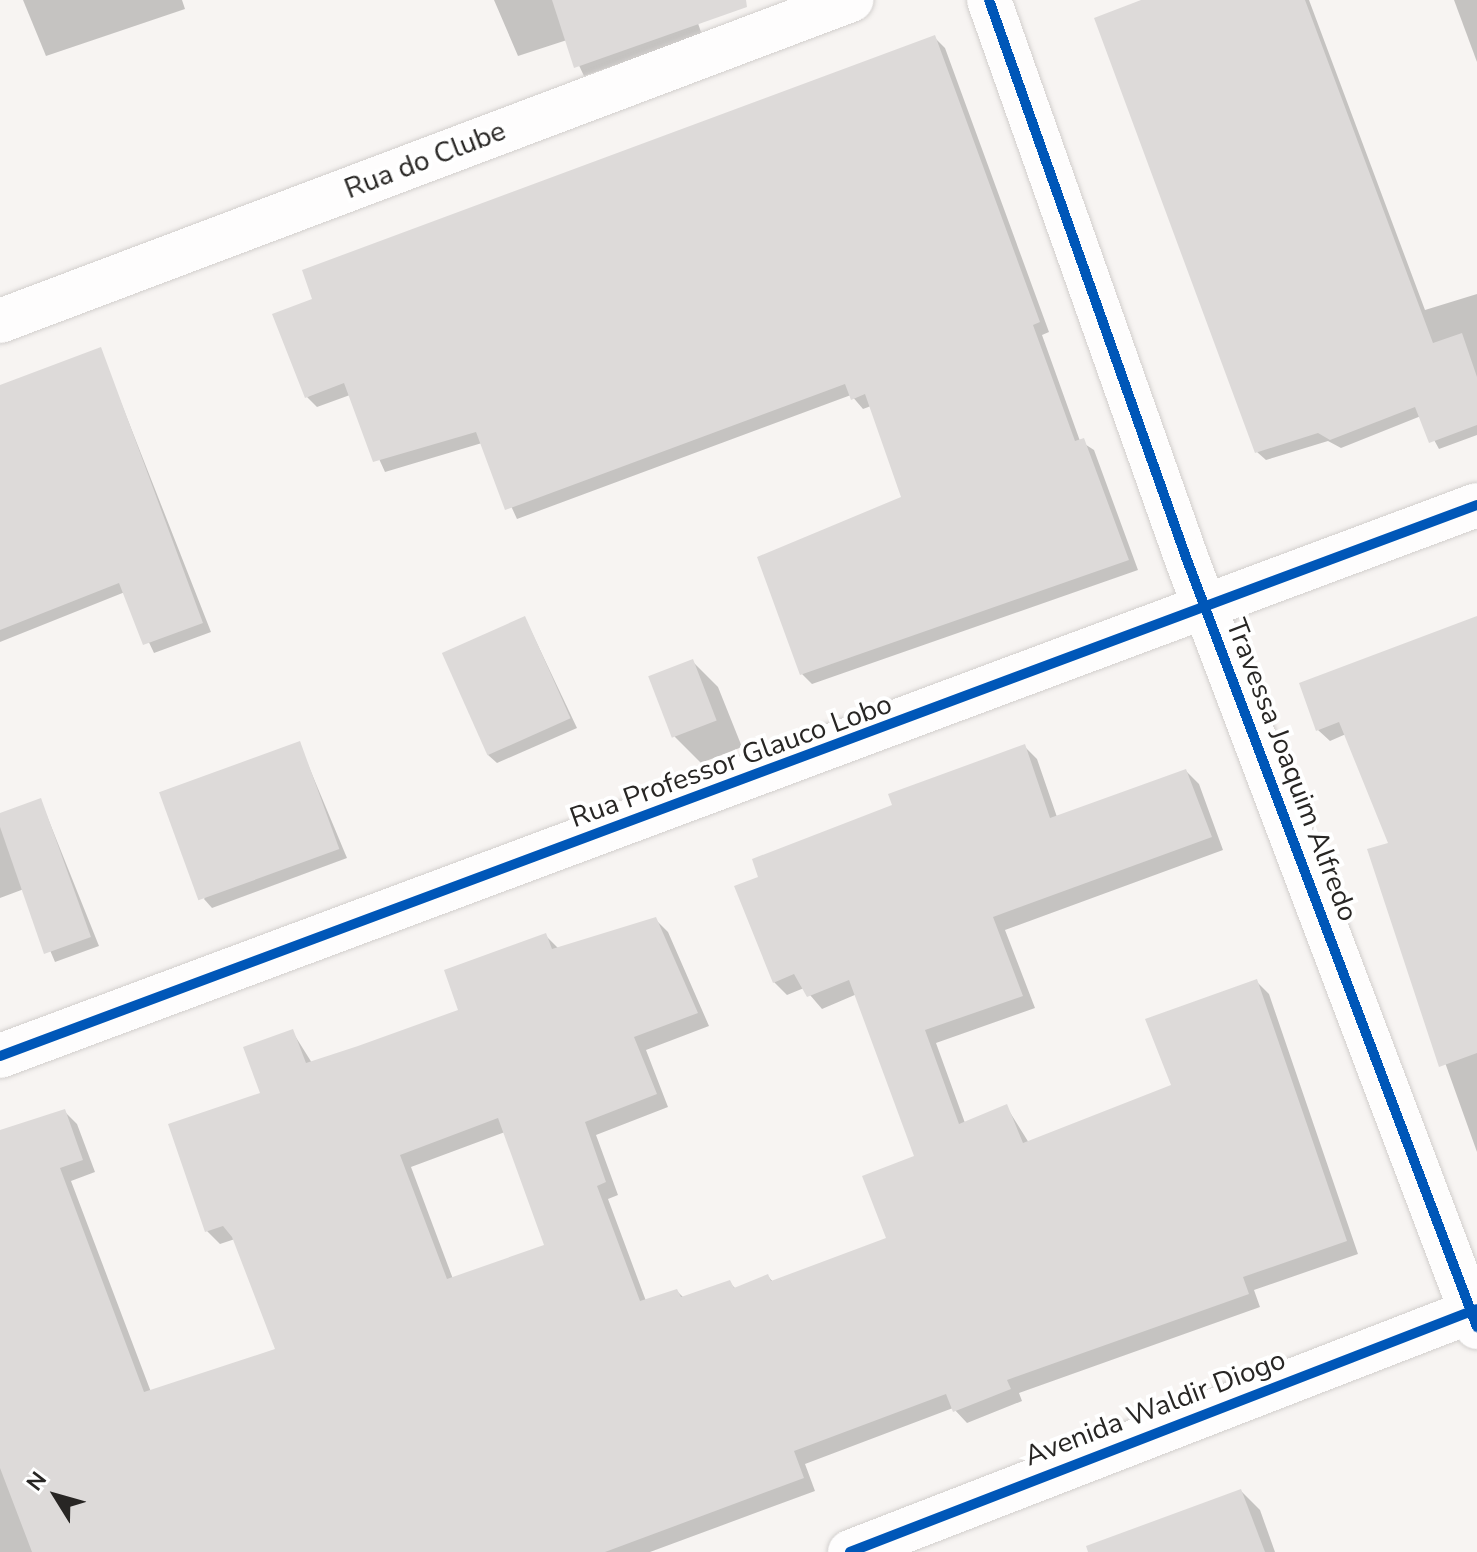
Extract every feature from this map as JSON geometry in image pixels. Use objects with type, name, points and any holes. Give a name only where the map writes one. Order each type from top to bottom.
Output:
[{"type":"street","name":"Rua do Clube","points":[[0,321],[851,0]]},
{"type":"street","name":"Travessa Joaquim Alfredo","points":[[989,0],[1204,604],[1475,1316]]},
{"type":"street","name":"Rua Professor Glauco Lobo","points":[[0,1056],[807,760],[1204,604],[1477,505]]},
{"type":"street","name":"Avenida Waldir Diogo","points":[[850,1552],[1475,1316]]},
{"type":"building","points":[[552,0],[746,0],[747,7],[574,68]]},
{"type":"building","points":[[1141,0],[1305,0],[1433,343],[1462,333],[1477,377],[1477,425],[1429,443],[1415,407],[1330,440],[1318,433],[1255,453],[1094,18]]},
{"type":"building","points":[[935,35],[1040,322],[1033,325],[1075,441],[1084,438],[1129,560],[800,675],[757,557],[901,497],[865,394],[851,400],[845,384],[505,510],[476,432],[373,462],[344,383],[305,398],[272,314],[312,299],[302,270]]},
{"type":"building","points":[[101,347],[203,623],[143,645],[119,583],[0,630],[0,385]]},
{"type":"building","points":[[525,616],[571,718],[487,755],[442,653]]},
{"type":"building","points":[[1477,616],[1477,1053],[1439,1067],[1367,849],[1388,843],[1339,722],[1316,731],[1299,683]]},
{"type":"building","points":[[693,659],[717,721],[672,738],[648,676]]},
{"type":"building","points":[[300,741],[339,849],[198,900],[159,792]]},
{"type":"building","points":[[1025,744],[1050,818],[1186,769],[1212,837],[993,917],[1023,996],[925,1030],[959,1124],[1007,1104],[1023,1143],[1171,1085],[1145,1019],[1257,979],[1347,1241],[1243,1277],[1249,1294],[1007,1380],[1011,1389],[953,1412],[946,1394],[794,1451],[804,1478],[605,1552],[32,1552],[0,1468],[0,1130],[65,1109],[83,1160],[60,1168],[144,1392],[275,1349],[232,1237],[223,1226],[205,1232],[168,1124],[260,1093],[243,1047],[293,1029],[306,1063],[458,1010],[444,970],[546,933],[552,949],[656,917],[698,1013],[634,1037],[657,1094],[585,1122],[606,1182],[597,1186],[640,1301],[677,1289],[681,1297],[730,1280],[734,1288],[768,1274],[771,1281],[886,1238],[862,1176],[914,1156],[849,980],[807,997],[794,974],[773,983],[734,886],[758,877],[752,859],[892,805],[888,794]],"holes":[[[498,1118],[544,1245],[447,1279],[400,1155]]]},
{"type":"building","points":[[41,798],[91,937],[44,954],[0,827],[0,813]]},
{"type":"building","points":[[1241,1489],[1265,1552],[1088,1552],[1086,1546]]},
{"type":"cycle path","points":[[989,0],[1187,560],[1477,1327]]},
{"type":"cycle path","points":[[0,1056],[1477,505]]},
{"type":"cycle path","points":[[850,1552],[1477,1309]]}]
